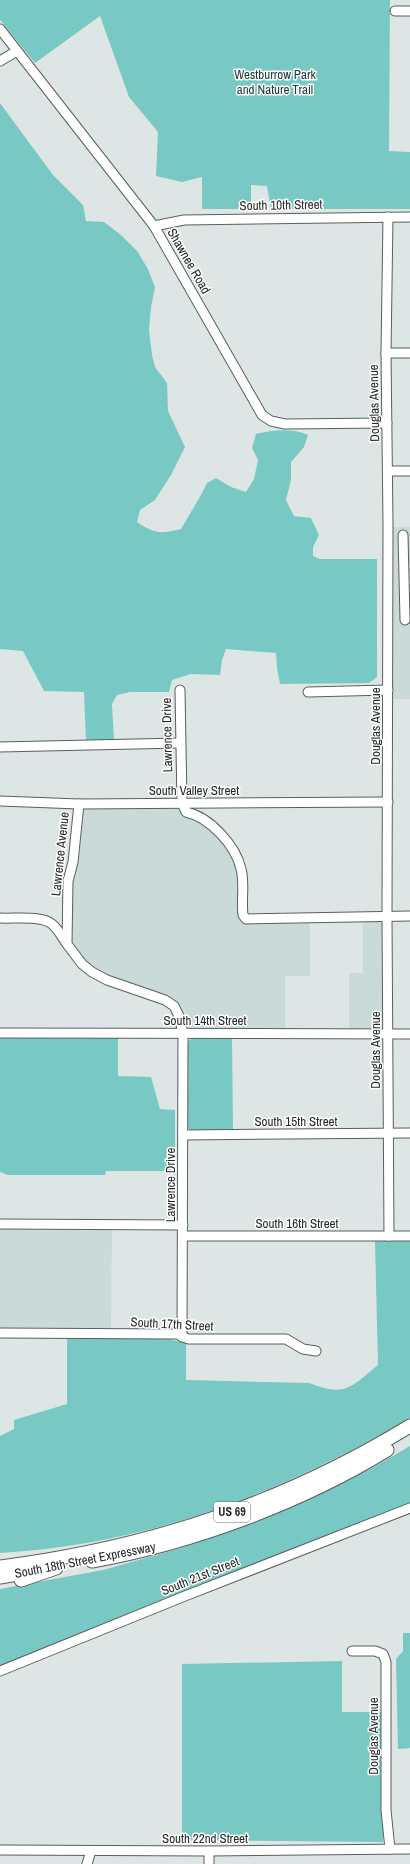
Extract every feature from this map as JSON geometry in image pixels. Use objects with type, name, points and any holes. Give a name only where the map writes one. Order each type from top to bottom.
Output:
[{"type":"highway","name":"South 18th Street Expressway","points":[[0,1567],[40,1562],[133,1543],[179,1531],[230,1513],[330,1471],[376,1447],[410,1426]]},
{"type":"highway","name":"South 18th Street Expressway","points":[[0,1577],[56,1568],[152,1548],[198,1534],[254,1514],[324,1484],[370,1460],[410,1436]]},
{"type":"highway","points":[[0,1560],[40,1562]]},
{"type":"highway","points":[[0,1585],[12,1583],[56,1568]]},
{"type":"street","points":[[395,11],[410,11]]},
{"type":"street","name":"Shawnee Road","points":[[0,29],[154,226],[259,410],[266,418],[277,424],[387,422]]},
{"type":"street","points":[[0,61],[17,51]]},
{"type":"street","name":"Douglas Avenue","points":[[388,216],[386,354],[388,471],[387,917],[389,1236]]},
{"type":"street","name":"South 10th Street","points":[[154,226],[184,220],[410,216]]},
{"type":"street","points":[[386,354],[410,353]]},
{"type":"street","points":[[388,471],[410,471]]},
{"type":"street","points":[[388,622],[407,620],[403,535]]},
{"type":"street","name":"Lawrence Drive","points":[[180,690],[182,803]]},
{"type":"street","points":[[308,692],[388,690]]},
{"type":"street","points":[[0,746],[180,743]]},
{"type":"street","name":"South Valley Street","points":[[0,801],[79,804],[388,802]]},
{"type":"street","points":[[182,803],[186,812],[196,814],[216,828],[237,856],[241,870],[242,908],[243,915],[246,919],[410,916]]},
{"type":"street","name":"Lawrence Avenue","points":[[67,944],[68,881],[73,862],[79,804]]},
{"type":"street","points":[[0,918],[40,919],[47,921],[53,925],[82,964],[92,972],[107,980],[165,1000],[174,1006],[179,1016],[183,1033]]},
{"type":"street","name":"South 14th Street","points":[[0,1033],[410,1034]]},
{"type":"street","name":"Lawrence Drive","points":[[182,1337],[183,1033]]},
{"type":"street","name":"South 15th Street","points":[[183,1135],[410,1133]]},
{"type":"street","points":[[0,1224],[183,1225]]},
{"type":"street","name":"South 16th Street","points":[[183,1236],[410,1236]]},
{"type":"street","name":"South 17th Street","points":[[0,1333],[177,1334],[188,1339],[286,1339],[294,1342],[303,1349],[316,1351]]},
{"type":"street","name":"South 21st Street","points":[[0,1671],[206,1587],[410,1508]]},
{"type":"street","name":"Douglas Avenue","points":[[352,1651],[375,1651],[383,1654],[386,1662],[386,1810],[390,1849]]},
{"type":"street","name":"South 22nd Street","points":[[0,1850],[209,1851],[410,1849]]},
{"type":"street","points":[[87,1864],[91,1851]]},
{"type":"street","points":[[209,1851],[209,1864]]},
{"type":"shaded area","points":[[392,527],[410,527],[410,699],[392,699]]},
{"type":"shaded area","points":[[83,807],[178,807],[182,815],[212,830],[230,855],[238,875],[241,916],[310,921],[310,976],[285,976],[285,1029],[189,1027],[185,1013],[173,1002],[93,970],[74,949],[72,940],[72,887]]},
{"type":"shaded area","points":[[363,920],[377,921],[382,924],[382,1027],[379,1029],[349,1029],[349,973],[363,973]]},
{"type":"shaded area","points":[[0,1229],[112,1230],[111,1330],[0,1329]]},
{"type":"green space","name":"Westburrow Park and Nature Trail","points":[[0,0],[390,0],[389,151],[410,152],[410,209],[271,209],[267,186],[251,185],[251,209],[202,209],[202,177],[182,182],[156,176],[158,132],[129,97],[100,16],[35,63],[0,20]]},
{"type":"green space","points":[[0,103],[53,175],[83,205],[86,221],[104,222],[121,235],[137,251],[148,269],[155,287],[149,330],[152,355],[155,367],[167,383],[168,411],[185,447],[171,475],[155,500],[140,510],[137,522],[153,531],[158,532],[168,532],[181,529],[207,483],[216,478],[231,487],[246,492],[254,479],[258,460],[252,448],[256,434],[282,430],[296,431],[308,435],[304,447],[291,462],[291,480],[286,500],[294,516],[311,518],[319,535],[313,547],[313,556],[320,559],[377,559],[377,677],[369,683],[280,684],[276,653],[226,649],[222,660],[220,675],[191,674],[172,680],[169,692],[130,692],[117,695],[112,704],[114,740],[86,741],[84,692],[44,691],[23,651],[0,649]]},
{"type":"green space","points":[[0,1037],[118,1037],[118,1076],[151,1077],[160,1109],[175,1110],[175,1171],[106,1171],[105,1175],[8,1175],[0,1172]]},
{"type":"green space","points":[[194,1037],[232,1038],[233,1131],[192,1131],[188,1128],[187,1042]]},
{"type":"green space","points":[[375,1241],[410,1241],[410,1418],[362,1445],[313,1469],[263,1491],[213,1510],[162,1526],[110,1539],[56,1548],[0,1553],[0,1436],[14,1429],[14,1420],[67,1404],[67,1338],[168,1339],[186,1343],[186,1380],[309,1383],[331,1389],[339,1390],[346,1388],[378,1365]]},
{"type":"green space","points":[[410,1446],[410,1504],[253,1564],[0,1666],[0,1589],[103,1570],[181,1548],[285,1509],[374,1467]]},
{"type":"green space","points":[[403,1633],[410,1633],[410,1748],[398,1749],[396,1659],[403,1651]]},
{"type":"green space","points":[[342,1661],[342,1712],[381,1712],[383,1756],[383,1842],[182,1840],[182,1664]]}]
